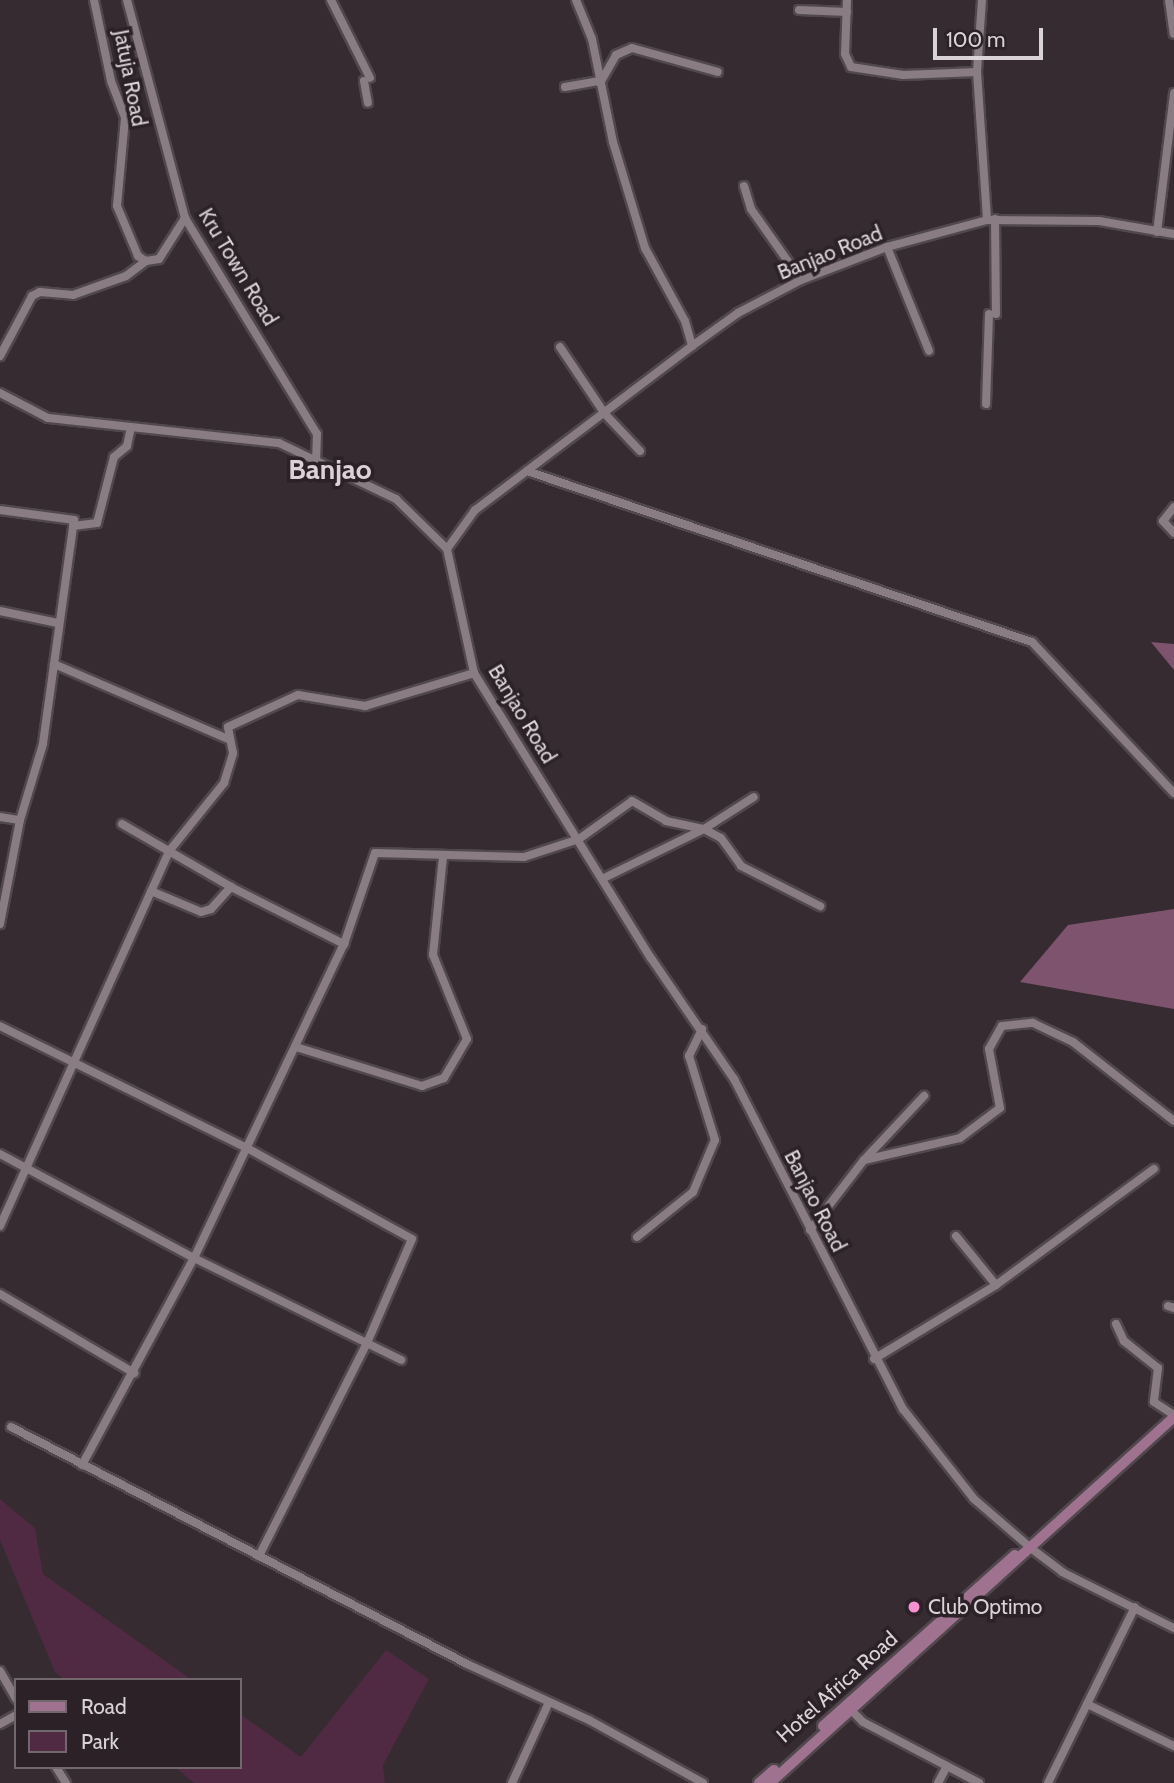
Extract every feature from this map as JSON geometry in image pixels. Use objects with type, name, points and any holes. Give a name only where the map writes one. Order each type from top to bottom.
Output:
[{"type":"street","name":"Jatuja Road","points":[[94,0],[111,81],[125,118],[117,206],[138,256],[146,261]]},
{"type":"street","name":"Kru Town Road","points":[[128,0],[185,218],[317,434],[316,461]]},
{"type":"street","points":[[331,0],[367,80],[368,103]]},
{"type":"street","points":[[576,0],[593,39],[600,82],[645,248],[685,321],[692,346]]},
{"type":"street","points":[[847,0],[846,61],[860,71],[903,75],[977,72]]},
{"type":"street","points":[[982,0],[977,72],[991,219],[992,314],[986,404]]},
{"type":"street","points":[[1169,0],[1174,34]]},
{"type":"street","points":[[799,10],[847,12]]},
{"type":"street","points":[[565,88],[600,82],[616,55],[632,48],[718,72]]},
{"type":"street","points":[[1157,232],[1174,93]]},
{"type":"street","points":[[744,186],[751,209],[801,280]]},
{"type":"street","points":[[0,356],[33,296],[40,292],[73,295],[126,276],[146,261],[159,259],[185,218]]},
{"type":"street","name":"Banjao Road","points":[[1174,234],[1073,219],[991,219],[887,247],[801,280],[738,313],[475,510],[447,549],[474,673],[604,878],[651,958],[734,1079],[874,1359],[903,1409],[965,1488],[1062,1572],[1174,1628]]},
{"type":"street","points":[[887,247],[929,351]]},
{"type":"street","points":[[560,347],[605,414],[639,452]]},
{"type":"street","points":[[0,393],[48,418],[279,443],[396,499],[447,549]]},
{"type":"street","points":[[73,526],[97,523],[114,457],[127,446],[131,427]]},
{"type":"street","points":[[527,471],[1032,642],[1174,793]]},
{"type":"street","points":[[1174,507],[1163,521],[1174,533]]},
{"type":"street","points":[[0,510],[74,520],[43,744],[20,820],[0,924]]},
{"type":"street","points":[[0,611],[58,623]]},
{"type":"street","points":[[54,664],[228,739]]},
{"type":"street","points":[[0,1226],[30,1167],[170,850],[224,783],[233,753],[228,739],[228,727],[298,695],[365,706],[474,673]]},
{"type":"street","points":[[604,878],[704,829],[754,797]]},
{"type":"street","points":[[82,1465],[194,1258],[296,1047],[344,944],[375,853],[524,857],[579,839],[632,801],[666,821],[704,829],[721,838],[741,866],[820,906]]},
{"type":"street","points":[[0,817],[20,820]]},
{"type":"street","points":[[122,824],[231,887],[344,944]]},
{"type":"street","points":[[296,1047],[422,1086],[444,1078],[467,1039],[433,955],[443,856]]},
{"type":"street","points":[[151,891],[201,912],[211,909],[231,887]]},
{"type":"street","points":[[864,1160],[960,1138],[1000,1108],[989,1049],[1002,1026],[1033,1023],[1073,1042],[1174,1121]]},
{"type":"street","points":[[0,1026],[247,1149],[412,1239],[367,1343],[259,1556]]},
{"type":"street","points":[[637,1237],[693,1192],[715,1140],[689,1056],[702,1029]]},
{"type":"street","points":[[810,1230],[864,1160],[924,1096]]},
{"type":"street","points":[[0,1154],[30,1167],[194,1258],[401,1360]]},
{"type":"street","points":[[874,1359],[996,1285],[1154,1169]]},
{"type":"street","points":[[956,1236],[996,1285]]},
{"type":"street","points":[[0,1294],[134,1373]]},
{"type":"street","points":[[1116,1324],[1124,1341],[1158,1368],[1154,1402],[1174,1416]]},
{"type":"street","name":"Hotel Africa Road","points":[[760,1783],[1174,1416]]},
{"type":"street","points":[[11,1427],[703,1783]]},
{"type":"street","points":[[1048,1783],[1135,1607]]},
{"type":"street","points":[[0,1671],[14,1696]]},
{"type":"street","name":"Hotel Africa Road","points":[[770,1783],[851,1710],[875,1683]]},
{"type":"street","points":[[512,1783],[549,1702]]},
{"type":"street","points":[[1087,1704],[1174,1746]]},
{"type":"street","points":[[851,1710],[863,1722],[979,1783]]},
{"type":"street","points":[[938,1783],[947,1766]]},
{"type":"green space","points":[[0,1499],[35,1528],[43,1574],[189,1678],[62,1678],[55,1672],[0,1540]]},
{"type":"green space","points":[[386,1650],[429,1679],[383,1765],[385,1783],[194,1783],[177,1769],[242,1769],[242,1715],[301,1757]]},
{"type":"shaded area","points":[[1151,642],[1174,644],[1174,670]]},
{"type":"shaded area","points":[[1174,909],[1174,1009],[1020,982],[1068,925]]},
{"type":"place","name":"Club Optimo","points":[[914,1607]]},
{"type":"district","name":"Banjao","points":[[330,469]]}]
